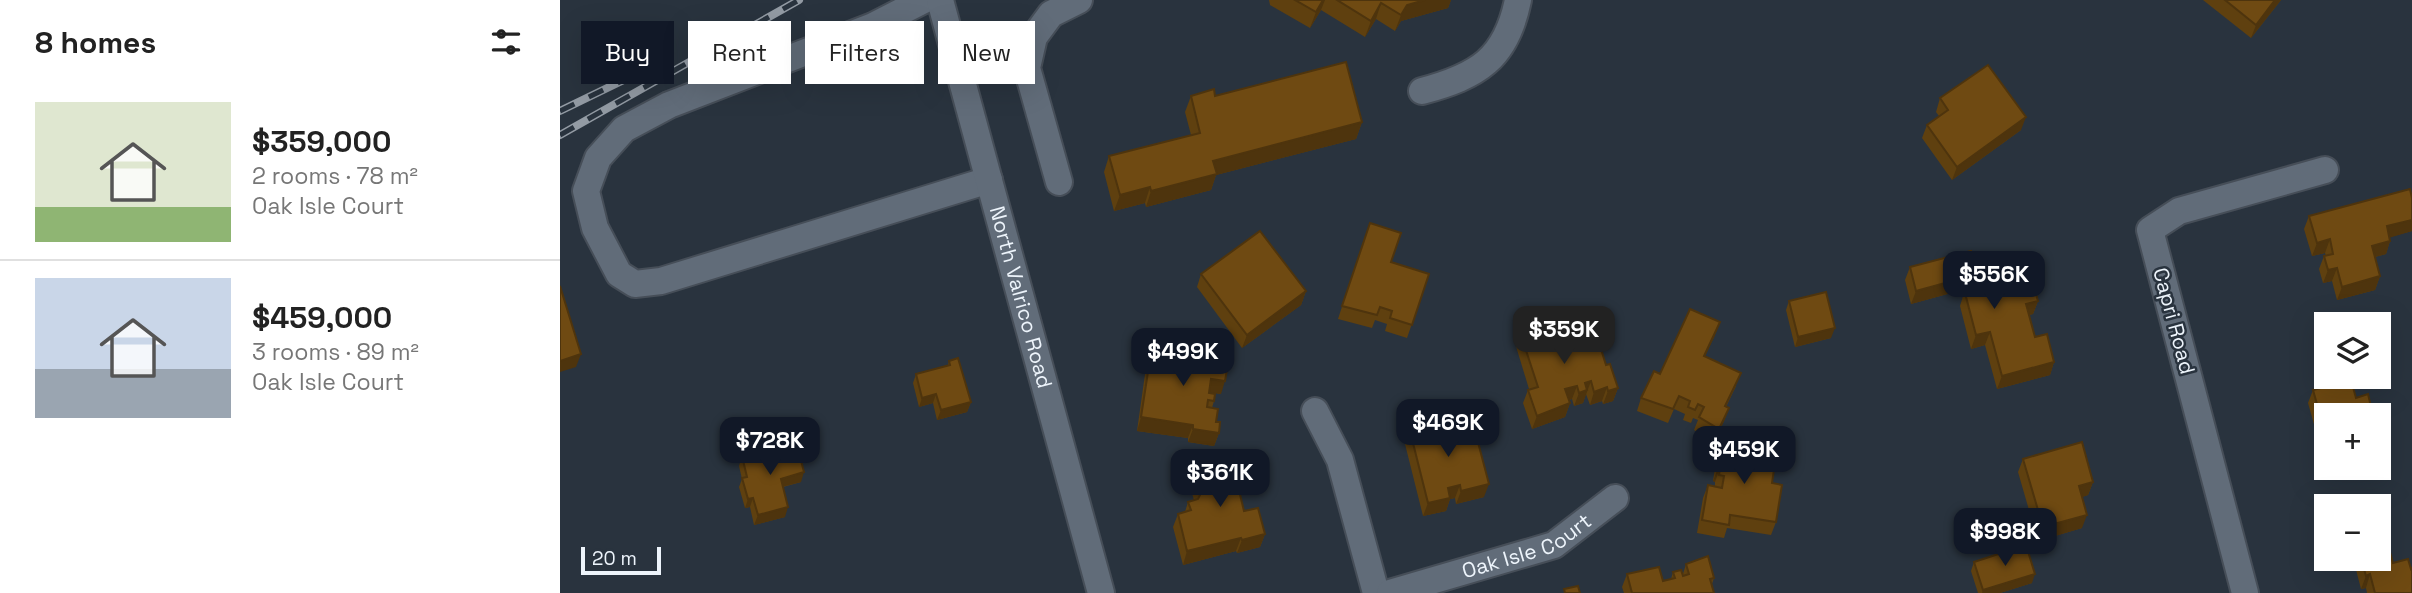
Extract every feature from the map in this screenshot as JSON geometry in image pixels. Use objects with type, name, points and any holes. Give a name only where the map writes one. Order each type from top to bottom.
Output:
[{"type":"street","points":[[924,0],[873,26],[668,106],[624,129],[598,158],[586,191],[595,228],[619,274],[635,284],[661,281],[989,180]]},
{"type":"street","name":"North Valrico Road","points":[[940,0],[1101,593]]},
{"type":"street","points":[[1059,182],[1027,68],[1034,37],[1051,15],[1079,0]]},
{"type":"street","points":[[1422,91],[1456,82],[1481,68],[1499,51],[1514,20],[1518,0]]},
{"type":"street","name":"Capri Road","points":[[2245,593],[2150,230],[2179,211],[2325,170]]},
{"type":"street","points":[[1315,411],[1340,460],[1376,593]]},
{"type":"street","name":"Oak Isle Court","points":[[1390,593],[1554,545],[1615,498]]},
{"type":"building","points":[[1295,0],[1323,0],[1316,12]]},
{"type":"building","points":[[1337,0],[1425,0],[1407,5],[1401,15],[1381,3],[1371,21]]},
{"type":"building","points":[[2225,0],[2275,0],[2256,25]]},
{"type":"building","points":[[1346,62],[1362,122],[1213,161],[1217,174],[1151,191],[1150,187],[1120,195],[1109,156],[1200,133],[1191,96],[1214,89],[1215,96]]},
{"type":"building","points":[[1988,65],[2026,117],[1957,167],[1927,125],[1948,110],[1940,98]]},
{"type":"building","points":[[2410,189],[2412,220],[2387,226],[2390,241],[2372,246],[2380,276],[2342,287],[2337,268],[2328,270],[2324,256],[2333,254],[2330,239],[2317,243],[2309,216]]},
{"type":"building","points":[[1370,223],[1401,233],[1391,262],[1429,274],[1412,325],[1390,318],[1392,311],[1380,307],[1377,315],[1342,306]]},
{"type":"building","points":[[1260,231],[1306,291],[1247,335],[1201,274]]},
{"type":"building","points":[[1971,251],[1977,274],[1971,276],[1975,290],[2030,273],[2038,301],[2026,304],[2035,337],[2047,334],[2054,362],[2002,376],[1990,332],[1976,335],[1965,293],[1970,291],[1967,277],[1916,291],[1910,267]]},
{"type":"building","points":[[560,286],[581,354],[560,361]]},
{"type":"building","points":[[1826,292],[1835,328],[1798,337],[1789,301]]},
{"type":"building","points":[[1690,309],[1720,322],[1704,356],[1741,373],[1725,406],[1729,408],[1719,429],[1699,417],[1704,407],[1698,404],[1695,410],[1688,407],[1690,401],[1679,396],[1673,409],[1641,398],[1654,371],[1660,374]]},
{"type":"building","points":[[1550,320],[1557,342],[1595,330],[1606,365],[1610,364],[1618,388],[1608,391],[1607,387],[1594,392],[1591,381],[1585,383],[1587,390],[1579,393],[1577,386],[1565,389],[1570,403],[1537,416],[1528,390],[1538,387],[1519,329]]},
{"type":"building","points":[[1152,346],[1229,358],[1225,381],[1211,379],[1209,393],[1215,394],[1214,401],[1208,400],[1207,407],[1218,409],[1216,422],[1220,422],[1219,433],[1193,429],[1193,425],[1141,417]]},
{"type":"building","points":[[958,358],[971,402],[941,410],[936,394],[922,398],[916,374],[950,365],[949,361]]},
{"type":"building","points":[[2354,389],[2356,398],[2368,394],[2370,403],[2317,403],[2313,390]]},
{"type":"building","points":[[1442,419],[1446,434],[1474,427],[1489,484],[1461,491],[1460,485],[1448,488],[1450,498],[1428,503],[1409,427]]},
{"type":"building","points":[[1722,442],[1777,450],[1772,483],[1782,485],[1776,522],[1730,515],[1729,525],[1702,520],[1708,485],[1722,488],[1724,476],[1719,475],[1718,468]]},
{"type":"building","points":[[2082,442],[2093,482],[2079,486],[2087,515],[2043,527],[2023,459]]},
{"type":"building","points":[[797,445],[804,472],[781,479],[788,507],[758,515],[753,498],[748,499],[742,478],[747,477],[742,456],[773,448],[773,452]]},
{"type":"building","points":[[1240,453],[1246,476],[1236,478],[1244,511],[1258,508],[1265,534],[1187,551],[1178,514],[1191,510],[1188,502],[1198,499],[1200,495],[1195,474],[1225,466],[1222,458]]},
{"type":"building","points":[[2026,545],[2035,574],[1983,590],[1974,562]]},
{"type":"building","points":[[1708,556],[1714,578],[1710,579],[1714,593],[1632,593],[1627,574],[1659,567],[1663,581],[1675,578],[1673,572],[1681,570],[1683,576],[1689,574],[1686,564]]},
{"type":"building","points":[[2391,556],[2393,563],[2408,559],[2412,568],[2412,593],[2375,593],[2370,574],[2366,576],[2365,571],[2391,571]]},
{"type":"building","points":[[1578,586],[1580,593],[1565,593],[1564,589]]},
{"type":"railway","points":[[560,135],[799,0]]},
{"type":"railway","points":[[560,111],[616,84]]}]
